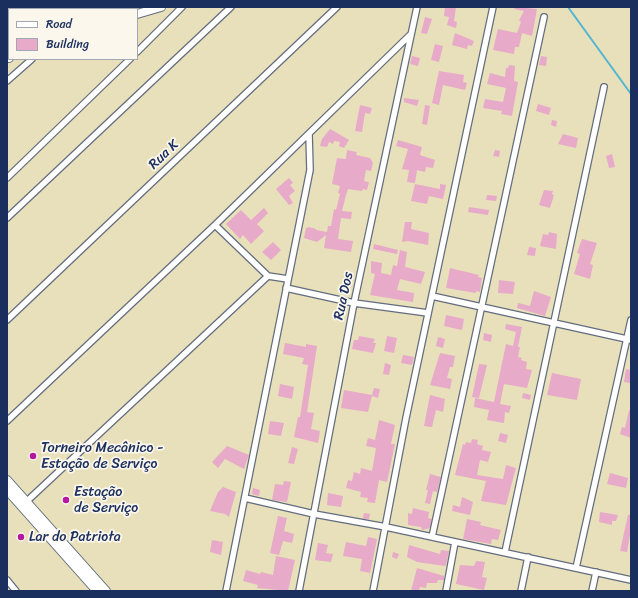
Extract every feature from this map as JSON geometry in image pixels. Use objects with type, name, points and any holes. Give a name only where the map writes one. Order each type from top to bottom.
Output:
[{"type":"main road","points":[[138,14],[161,7]]},
{"type":"main road","points":[[7,480],[106,591]]},
{"type":"main road","points":[[7,490],[97,591]]},
{"type":"street","points":[[138,51],[182,7]]},
{"type":"street","points":[[7,218],[231,7]]},
{"type":"street","name":"Rua K","points":[[7,320],[337,7]]},
{"type":"street","name":"Rua Dos","points":[[299,591],[354,303],[417,7]]},
{"type":"street","points":[[373,591],[428,314],[493,7]]},
{"type":"street","points":[[432,537],[544,17]]},
{"type":"street","points":[[7,421],[215,225],[411,35]]},
{"type":"street","points":[[7,82],[31,60]]},
{"type":"street","points":[[7,178],[129,60]]},
{"type":"street","points":[[505,552],[604,87]]},
{"type":"street","points":[[226,591],[263,398],[310,170],[309,134]]},
{"type":"street","points":[[215,225],[268,276],[288,279]]},
{"type":"street","points":[[26,502],[268,276]]},
{"type":"street","points":[[286,288],[354,303],[428,314]]},
{"type":"street","points":[[432,296],[629,340]]},
{"type":"street","points":[[576,568],[629,340],[631,320]]},
{"type":"street","points":[[245,498],[314,514],[386,527],[631,580]]},
{"type":"street","points":[[446,591],[455,542]]},
{"type":"street","points":[[521,591],[528,557]]},
{"type":"street","points":[[592,591],[596,572]]},
{"type":"street","points":[[7,580],[16,591]]},
{"type":"building","points":[[445,7],[456,7],[454,21],[457,22],[456,28],[447,25],[449,17],[444,16]]},
{"type":"building","points":[[515,7],[537,9],[532,36],[522,33],[519,47],[515,47],[514,54],[493,50],[498,29],[517,33],[521,22],[519,20],[524,11],[514,9]]},
{"type":"building","points":[[425,17],[432,19],[427,34],[421,33]]},
{"type":"building","points":[[455,33],[474,41],[472,46],[468,45],[467,49],[452,45]]},
{"type":"building","points":[[435,44],[443,46],[439,62],[431,60]]},
{"type":"building","points":[[412,56],[420,58],[418,66],[410,64]]},
{"type":"building","points":[[541,56],[547,57],[546,66],[539,65]]},
{"type":"building","points":[[509,65],[515,66],[514,81],[518,82],[512,116],[501,114],[502,111],[483,108],[485,99],[503,102],[506,88],[487,84],[490,73],[505,77],[506,68],[508,68]]},
{"type":"building","points":[[439,71],[464,75],[463,82],[467,83],[465,90],[443,85],[439,105],[432,103]]},
{"type":"building","points":[[404,98],[419,100],[417,106],[404,102]]},
{"type":"building","points":[[538,104],[551,108],[549,115],[536,111]]},
{"type":"building","points":[[360,105],[372,108],[370,114],[365,113],[362,132],[355,131]]},
{"type":"building","points":[[425,105],[430,106],[427,125],[422,124]]},
{"type":"building","points":[[552,120],[557,121],[556,127],[551,125]]},
{"type":"building","points":[[330,129],[349,140],[344,148],[339,146],[340,142],[334,141],[333,144],[329,142],[327,147],[320,146],[322,139]]},
{"type":"building","points":[[563,134],[578,138],[576,148],[558,144]]},
{"type":"building","points":[[398,140],[422,147],[420,155],[435,160],[433,168],[426,167],[425,172],[417,170],[415,183],[407,182],[409,170],[402,169],[408,149],[396,146]]},
{"type":"building","points":[[347,150],[357,152],[356,155],[370,158],[373,163],[371,171],[366,170],[364,181],[369,182],[367,190],[363,189],[362,191],[348,189],[342,211],[352,212],[351,219],[341,218],[338,239],[353,241],[351,252],[324,248],[326,235],[317,242],[304,238],[306,228],[309,227],[327,232],[328,226],[331,226],[334,209],[336,210],[340,194],[338,193],[340,186],[332,184],[337,158],[346,159]]},
{"type":"building","points":[[495,150],[500,151],[499,157],[493,156]]},
{"type":"building","points":[[612,154],[615,167],[609,168],[606,156]]},
{"type":"building","points":[[289,178],[293,183],[290,185],[295,191],[289,196],[293,203],[289,205],[276,189]]},
{"type":"building","points":[[415,184],[440,189],[440,184],[446,185],[443,199],[429,196],[427,204],[411,201]]},
{"type":"building","points":[[544,190],[553,191],[552,194],[554,195],[550,208],[539,205]]},
{"type":"building","points":[[487,195],[497,196],[496,201],[486,200]]},
{"type":"building","points":[[469,207],[489,210],[488,215],[468,212]]},
{"type":"building","points":[[264,208],[268,213],[257,224],[264,231],[251,244],[243,235],[240,239],[226,224],[241,210],[251,220]]},
{"type":"building","points":[[405,222],[412,222],[411,229],[429,233],[428,245],[408,241],[402,242]]},
{"type":"building","points":[[549,232],[557,234],[556,249],[540,246],[543,234],[548,235]]},
{"type":"building","points":[[582,239],[597,243],[590,264],[593,265],[590,279],[574,274],[580,254],[577,253]]},
{"type":"building","points":[[273,242],[281,250],[271,260],[262,252]]},
{"type":"building","points":[[374,244],[398,250],[397,254],[373,249]]},
{"type":"building","points":[[529,247],[536,248],[535,256],[527,255]]},
{"type":"building","points":[[400,250],[407,252],[405,267],[425,272],[421,284],[400,279],[397,290],[414,293],[413,302],[370,295],[375,274],[371,273],[371,261],[382,263],[381,273],[391,275],[393,265],[397,266]]},
{"type":"building","points":[[450,268],[479,275],[478,277],[482,278],[480,292],[476,291],[476,293],[446,288]]},
{"type":"building","points":[[499,280],[515,282],[513,294],[498,293]]},
{"type":"building","points":[[534,291],[551,297],[545,316],[517,308],[518,303],[530,306]]},
{"type":"building","points":[[446,315],[464,319],[462,330],[444,326]]},
{"type":"building","points":[[506,324],[522,327],[518,347],[520,347],[518,357],[527,362],[526,369],[532,370],[527,388],[504,384],[500,404],[511,406],[509,413],[505,412],[504,423],[487,420],[489,410],[474,407],[475,398],[494,402],[506,344],[513,346],[516,332],[505,329]]},
{"type":"building","points":[[484,333],[492,335],[491,342],[483,340]]},
{"type":"building","points":[[359,336],[375,339],[373,343],[376,343],[373,353],[352,349],[354,340],[358,340]]},
{"type":"building","points":[[387,336],[397,338],[394,353],[384,351]]},
{"type":"building","points":[[438,337],[445,339],[443,348],[436,346]]},
{"type":"building","points":[[285,343],[306,347],[306,344],[317,346],[307,412],[314,413],[311,429],[320,431],[318,443],[294,437],[298,417],[300,417],[308,365],[302,364],[304,358],[283,354]]},
{"type":"building","points":[[440,353],[455,356],[453,367],[450,367],[447,378],[452,379],[450,389],[430,385]]},
{"type":"building","points":[[403,355],[414,357],[412,365],[401,363]]},
{"type":"building","points":[[385,363],[391,365],[389,375],[383,374]]},
{"type":"building","points":[[479,364],[487,365],[479,398],[472,397]]},
{"type":"building","points":[[626,369],[631,370],[630,383],[624,382]]},
{"type":"building","points":[[552,373],[581,379],[577,400],[547,395]]},
{"type":"building","points":[[280,384],[294,387],[292,399],[278,396]]},
{"type":"building","points":[[374,388],[380,389],[378,398],[372,396],[368,412],[341,408],[344,390],[372,395]]},
{"type":"building","points":[[523,393],[531,395],[530,400],[522,398]]},
{"type":"building","points":[[430,395],[445,399],[443,412],[436,410],[432,427],[424,426]]},
{"type":"building","points":[[629,410],[631,411],[631,438],[620,434],[622,427],[625,428]]},
{"type":"building","points":[[379,420],[395,425],[391,444],[395,444],[387,482],[379,480],[375,503],[367,502],[368,498],[360,497],[361,492],[346,488],[348,480],[352,481],[354,472],[360,474],[361,468],[372,471],[376,448],[366,446],[368,438],[375,440]]},
{"type":"building","points":[[270,421],[284,423],[281,436],[268,434]]},
{"type":"building","points":[[500,433],[508,435],[506,443],[498,441]]},
{"type":"building","points":[[472,439],[478,440],[477,444],[483,446],[482,450],[491,452],[488,462],[480,460],[477,475],[503,479],[506,465],[516,468],[506,505],[481,501],[486,481],[455,475],[463,444],[465,445],[466,442],[471,443]]},
{"type":"building","points":[[227,446],[249,455],[244,469],[225,459],[218,468],[212,462]]},
{"type":"building","points":[[292,447],[298,449],[294,464],[288,463]]},
{"type":"building","points":[[610,473],[628,478],[626,488],[607,484]]},
{"type":"building","points":[[430,474],[441,477],[437,492],[433,491],[430,504],[425,503],[428,490],[426,490]]},
{"type":"building","points":[[284,481],[291,482],[287,502],[272,500],[275,484],[283,485]]},
{"type":"building","points":[[223,487],[236,492],[229,517],[225,514],[210,511],[218,492]]},
{"type":"building","points":[[253,488],[260,490],[259,496],[252,494]]},
{"type":"building","points":[[328,493],[343,496],[341,507],[327,505]]},
{"type":"building","points":[[462,497],[473,502],[470,515],[452,511],[453,505],[460,507]]},
{"type":"building","points":[[413,508],[429,512],[428,518],[432,519],[430,528],[422,530],[421,527],[408,525],[408,513],[412,514]]},
{"type":"building","points":[[600,512],[618,515],[616,521],[612,521],[612,525],[599,522]]},
{"type":"building","points":[[364,513],[370,514],[369,519],[363,519]]},
{"type":"building","points":[[628,515],[631,515],[631,530],[627,552],[620,551]]},
{"type":"building","points":[[278,516],[287,518],[284,531],[294,534],[292,543],[283,541],[279,555],[270,553]]},
{"type":"building","points":[[467,519],[481,522],[480,525],[501,530],[498,540],[492,539],[491,544],[463,539]]},
{"type":"building","points":[[368,537],[377,539],[370,573],[360,571],[362,559],[343,556],[346,542],[366,546]]},
{"type":"building","points":[[212,540],[223,542],[221,555],[210,552]]},
{"type":"building","points":[[318,543],[328,545],[326,553],[333,554],[331,562],[315,560]]},
{"type":"building","points":[[409,545],[440,554],[441,550],[449,551],[446,565],[417,562],[407,557]]},
{"type":"building","points":[[393,552],[399,554],[397,559],[392,557]]},
{"type":"building","points":[[276,556],[295,560],[288,591],[257,588],[258,585],[243,581],[246,570],[260,574],[261,572],[273,575]]},
{"type":"building","points":[[476,561],[485,562],[482,577],[487,578],[484,590],[456,584],[460,565],[474,566]]},
{"type":"building","points":[[417,568],[444,576],[444,580],[438,580],[437,583],[427,583],[426,588],[420,587],[419,591],[411,591]]},
{"type":"waterway","points":[[568,7],[631,94]]},
{"type":"place","name":"Torneiro Mecânico - Estação de Serviço","points":[[33,456]]},
{"type":"place","name":"Estação de Serviço","points":[[66,500]]},
{"type":"place","name":"Lar do Patriota","points":[[21,537]]}]
